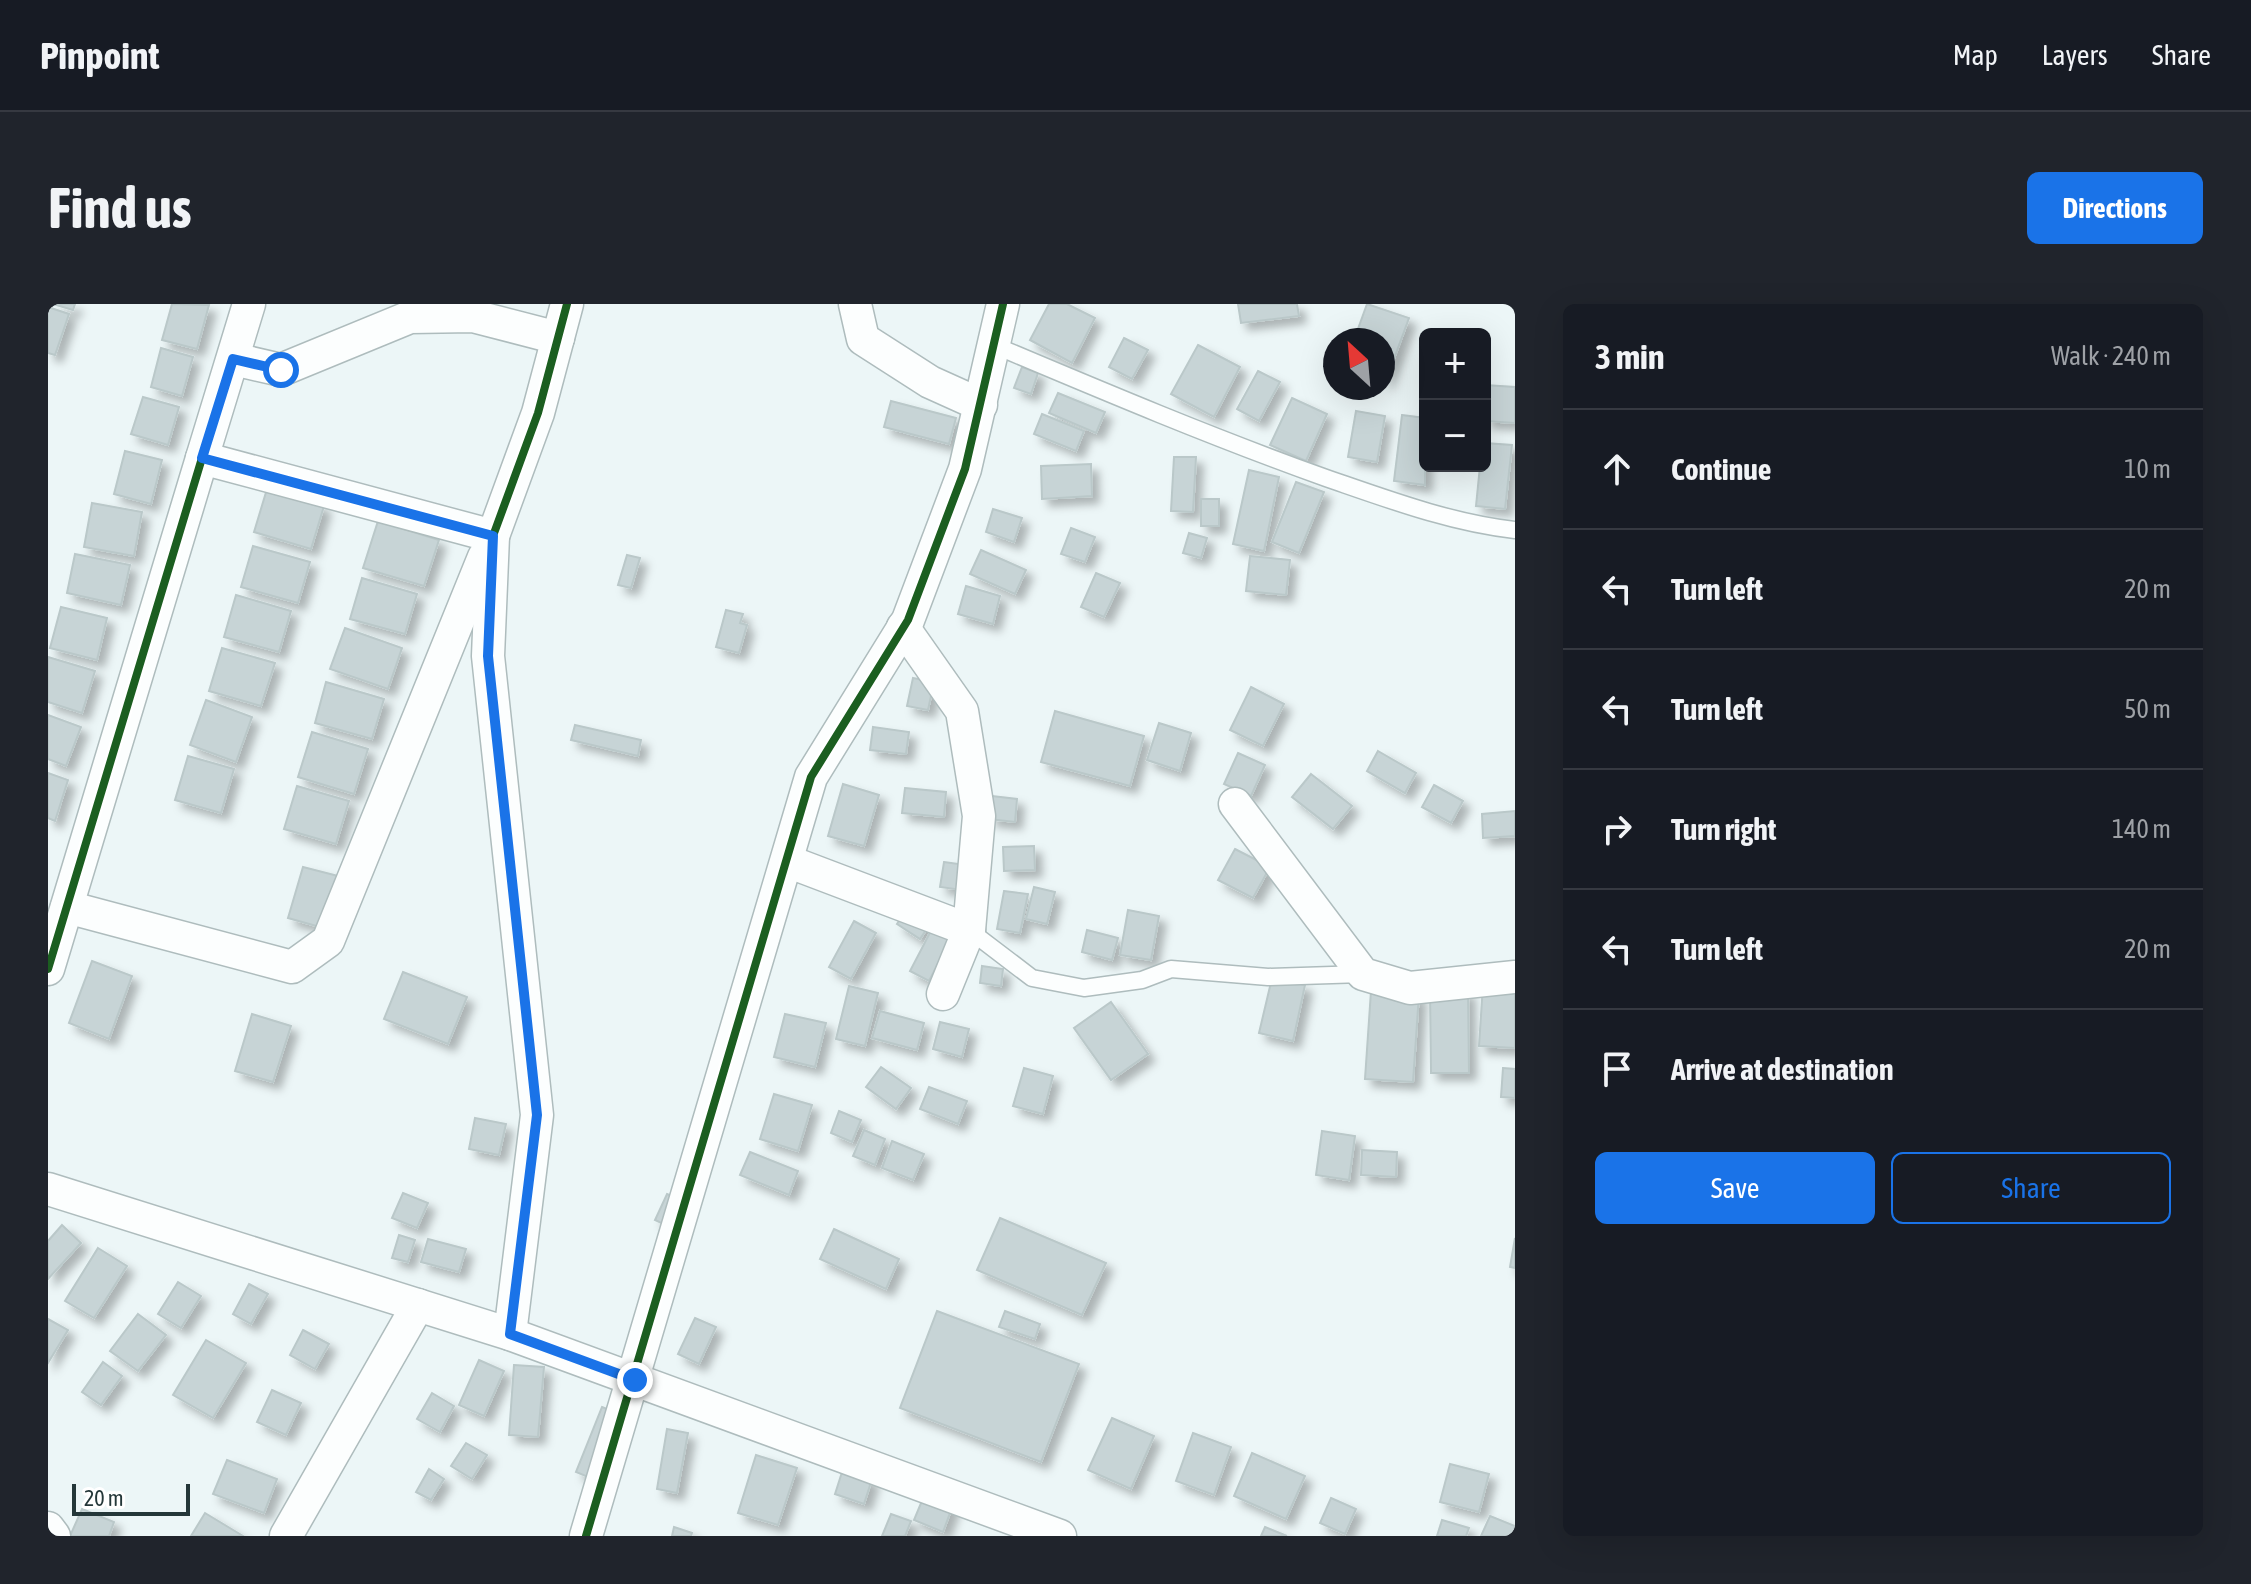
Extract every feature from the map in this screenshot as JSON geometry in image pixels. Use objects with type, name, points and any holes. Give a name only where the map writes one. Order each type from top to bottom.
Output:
[{"type":"street","points":[[48,969],[249,304]]},
{"type":"street","points":[[67,907],[292,967],[312,956],[328,941],[493,536],[538,413],[567,304]]},
{"type":"street","points":[[855,304],[863,339],[930,382],[981,405]]},
{"type":"street","points":[[586,1536],[635,1380],[811,777],[903,627],[965,469],[996,346],[1003,304]]},
{"type":"street","points":[[233,359],[281,370],[410,317],[473,316],[558,338]]},
{"type":"street","points":[[202,458],[493,536]]},
{"type":"street","points":[[493,536],[488,656],[537,1115],[510,1334]]},
{"type":"street","points":[[903,627],[962,711],[979,816],[969,930],[943,994]]},
{"type":"street","points":[[1235,804],[1363,974],[1410,988],[1515,977]]},
{"type":"street","points":[[787,861],[969,930]]},
{"type":"street","points":[[48,1189],[510,1334],[1060,1536]]},
{"type":"street","points":[[286,1536],[418,1305]]},
{"type":"street","points":[[48,1528],[54,1536]]},
{"type":"lane","points":[[996,346],[1240,447],[1385,498],[1489,527],[1515,530]]},
{"type":"lane","points":[[969,930],[1032,978],[1084,988],[1142,980],[1171,969],[1268,977],[1363,974]]},
{"type":"building","points":[[53,304],[75,304],[73,310]]},
{"type":"building","points":[[172,304],[209,305],[197,349],[162,340]]},
{"type":"building","points":[[1049,304],[1067,304],[1095,318],[1072,363],[1030,340]]},
{"type":"building","points":[[1238,304],[1297,304],[1299,316],[1241,323]]},
{"type":"building","points":[[1367,304],[1409,318],[1395,356],[1395,328],[1358,328]]},
{"type":"building","points":[[48,307],[69,314],[55,355],[48,353]]},
{"type":"building","points":[[1124,338],[1148,350],[1132,379],[1109,367]]},
{"type":"building","points":[[1198,345],[1240,367],[1214,417],[1171,394]]},
{"type":"building","points":[[161,348],[193,357],[182,396],[151,387]]},
{"type":"building","points":[[1022,367],[1038,373],[1031,394],[1014,388]]},
{"type":"building","points":[[1258,371],[1280,382],[1259,421],[1237,409]]},
{"type":"building","points":[[1491,385],[1515,387],[1515,423],[1491,421]]},
{"type":"building","points":[[1058,393],[1105,412],[1096,433],[1049,413]]},
{"type":"building","points":[[143,397],[179,407],[168,445],[131,434]]},
{"type":"building","points":[[1292,398],[1327,414],[1306,461],[1270,445]]},
{"type":"building","points":[[891,401],[956,418],[949,444],[884,427]]},
{"type":"building","points":[[1356,411],[1385,416],[1377,462],[1348,457]]},
{"type":"building","points":[[1042,414],[1084,431],[1076,451],[1034,434]]},
{"type":"building","points":[[1402,415],[1419,417],[1419,472],[1425,472],[1425,485],[1394,481]]},
{"type":"building","points":[[1491,443],[1512,445],[1505,509],[1476,506],[1479,472],[1491,472]]},
{"type":"building","points":[[125,451],[162,460],[151,504],[114,494]]},
{"type":"building","points":[[1174,457],[1196,457],[1193,512],[1171,511]]},
{"type":"building","points":[[1091,464],[1092,496],[1042,499],[1041,466]]},
{"type":"building","points":[[1249,470],[1279,477],[1264,551],[1233,544]]},
{"type":"building","points":[[1296,482],[1324,492],[1299,553],[1272,542]]},
{"type":"building","points":[[267,489],[324,506],[311,549],[254,532]]},
{"type":"building","points":[[1201,499],[1219,499],[1219,526],[1201,526]]},
{"type":"building","points":[[92,503],[142,512],[134,556],[84,547]]},
{"type":"building","points":[[993,509],[1022,518],[1014,542],[986,532]]},
{"type":"building","points":[[378,521],[439,540],[424,586],[363,568]]},
{"type":"building","points":[[1071,528],[1095,537],[1085,562],[1061,554]]},
{"type":"building","points":[[1189,533],[1207,538],[1201,558],[1183,553]]},
{"type":"building","points":[[253,546],[310,562],[298,603],[241,587]]},
{"type":"building","points":[[981,550],[1026,570],[1015,594],[970,574]]},
{"type":"building","points":[[75,554],[130,565],[121,605],[67,593]]},
{"type":"building","points":[[627,555],[640,558],[631,588],[618,585]]},
{"type":"building","points":[[1250,556],[1290,560],[1286,595],[1246,591]]},
{"type":"building","points":[[1096,573],[1120,583],[1104,617],[1081,607]]},
{"type":"building","points":[[362,578],[417,594],[405,634],[350,619]]},
{"type":"building","points":[[966,586],[1000,596],[993,624],[958,614]]},
{"type":"building","points":[[236,595],[291,611],[279,652],[224,637]]},
{"type":"building","points":[[61,607],[107,618],[97,660],[50,648]]},
{"type":"building","points":[[726,610],[743,614],[740,623],[747,625],[739,653],[716,647]]},
{"type":"building","points":[[345,628],[402,648],[388,689],[330,669]]},
{"type":"building","points":[[222,648],[275,663],[261,706],[209,691]]},
{"type":"building","points":[[48,657],[95,671],[82,713],[48,702]]},
{"type":"building","points":[[913,678],[934,682],[928,710],[907,706]]},
{"type":"building","points":[[326,682],[384,699],[372,739],[315,723]]},
{"type":"building","points":[[1251,687],[1284,704],[1263,746],[1230,730]]},
{"type":"building","points":[[206,700],[252,717],[236,762],[190,745]]},
{"type":"building","points":[[1055,711],[1144,736],[1130,786],[1041,762]]},
{"type":"building","points":[[48,715],[81,727],[66,766],[48,759]]},
{"type":"building","points":[[1159,723],[1191,733],[1180,771],[1147,760]]},
{"type":"building","points":[[575,725],[641,740],[638,756],[571,740]]},
{"type":"building","points":[[873,727],[909,732],[906,754],[870,750]]},
{"type":"building","points":[[312,732],[368,749],[354,794],[298,777]]},
{"type":"building","points":[[1378,751],[1416,773],[1405,793],[1367,771]]},
{"type":"building","points":[[1238,753],[1265,765],[1251,796],[1224,784]]},
{"type":"building","points":[[188,756],[234,769],[221,813],[175,800]]},
{"type":"building","points":[[48,773],[68,780],[55,821],[48,818]]},
{"type":"building","points":[[1311,774],[1352,806],[1333,829],[1292,797]]},
{"type":"building","points":[[843,784],[879,795],[864,846],[828,836]]},
{"type":"building","points":[[1434,785],[1463,801],[1451,823],[1422,807]]},
{"type":"building","points":[[297,786],[349,801],[336,844],[284,829]]},
{"type":"building","points":[[905,788],[946,792],[944,817],[902,813]]},
{"type":"building","points":[[992,796],[1017,799],[1015,822],[989,819]]},
{"type":"building","points":[[1515,811],[1515,836],[1483,838],[1482,814]]},
{"type":"building","points":[[1034,846],[1035,870],[1004,871],[1003,847]]},
{"type":"building","points":[[1235,849],[1270,867],[1253,898],[1218,880]]},
{"type":"building","points":[[944,862],[966,865],[962,890],[940,887]]},
{"type":"building","points":[[303,867],[342,877],[327,929],[288,918]]},
{"type":"building","points":[[1034,887],[1055,892],[1047,924],[1026,919]]},
{"type":"building","points":[[1004,891],[1028,894],[1020,933],[997,929]]},
{"type":"building","points":[[907,909],[930,924],[920,939],[897,924]]},
{"type":"building","points":[[1128,910],[1159,916],[1151,960],[1120,955]]},
{"type":"building","points":[[854,921],[876,933],[851,979],[829,967]]},
{"type":"building","points":[[935,923],[954,933],[929,981],[910,971]]},
{"type":"building","points":[[1087,930],[1118,938],[1112,960],[1082,952]]},
{"type":"building","points":[[92,961],[132,976],[109,1039],[69,1023]]},
{"type":"building","points":[[982,966],[1003,969],[1001,986],[980,983]]},
{"type":"building","points":[[403,972],[467,997],[448,1044],[384,1019]]},
{"type":"building","points":[[1272,978],[1305,985],[1293,1041],[1259,1033]]},
{"type":"building","points":[[1483,985],[1515,987],[1515,1048],[1479,1046]]},
{"type":"building","points":[[849,986],[878,993],[865,1046],[836,1039]]},
{"type":"building","points":[[1371,991],[1419,994],[1413,1082],[1365,1079]]},
{"type":"building","points":[[1430,991],[1468,991],[1469,1073],[1431,1073]]},
{"type":"building","points":[[1111,1002],[1148,1054],[1111,1080],[1074,1028]]},
{"type":"building","points":[[880,1011],[924,1023],[917,1050],[872,1038]]},
{"type":"building","points":[[252,1014],[291,1026],[273,1082],[235,1071]]},
{"type":"building","points":[[785,1014],[826,1023],[815,1067],[774,1057]]},
{"type":"building","points":[[940,1022],[969,1029],[962,1057],[933,1049]]},
{"type":"building","points":[[881,1067],[911,1088],[896,1109],[866,1087]]},
{"type":"building","points":[[1024,1068],[1053,1076],[1043,1114],[1013,1106]]},
{"type":"building","points":[[1503,1068],[1515,1069],[1515,1098],[1501,1097]]},
{"type":"building","points":[[929,1087],[967,1101],[958,1124],[920,1109]]},
{"type":"building","points":[[774,1094],[812,1105],[798,1151],[760,1139]]},
{"type":"building","points":[[839,1111],[861,1120],[852,1142],[831,1133]]},
{"type":"building","points":[[475,1118],[506,1124],[499,1155],[469,1149]]},
{"type":"building","points":[[864,1130],[885,1139],[875,1165],[853,1156]]},
{"type":"building","points":[[1322,1131],[1355,1136],[1349,1180],[1316,1175]]},
{"type":"building","points":[[892,1141],[924,1154],[913,1180],[882,1168]]},
{"type":"building","points":[[1362,1150],[1397,1152],[1396,1177],[1361,1175]]},
{"type":"building","points":[[750,1152],[798,1171],[789,1195],[740,1175]]},
{"type":"building","points":[[403,1193],[428,1203],[417,1228],[392,1218]]},
{"type":"building","points":[[667,1194],[684,1202],[672,1228],[655,1220]]},
{"type":"building","points":[[1000,1218],[1106,1263],[1082,1315],[977,1270]]},
{"type":"building","points":[[62,1225],[81,1243],[48,1279],[48,1241]]},
{"type":"building","points":[[834,1229],[899,1259],[886,1289],[820,1259]]},
{"type":"building","points":[[399,1235],[415,1240],[408,1262],[392,1258]]},
{"type":"building","points":[[1515,1238],[1515,1268],[1510,1267]]},
{"type":"building","points":[[428,1239],[466,1249],[459,1272],[421,1262]]},
{"type":"building","points":[[98,1248],[127,1266],[94,1318],[65,1301]]},
{"type":"building","points":[[178,1282],[201,1296],[181,1328],[158,1314]]},
{"type":"building","points":[[249,1284],[268,1294],[251,1324],[233,1314]]},
{"type":"building","points":[[937,1311],[1079,1364],[1041,1462],[900,1408]]},
{"type":"building","points":[[1005,1311],[1040,1324],[1035,1339],[999,1327]]},
{"type":"building","points":[[138,1314],[166,1335],[138,1371],[110,1351]]},
{"type":"building","points":[[695,1318],[716,1327],[699,1364],[678,1354]]},
{"type":"building","points":[[48,1319],[68,1330],[48,1363]]},
{"type":"building","points":[[303,1330],[329,1344],[315,1369],[290,1355]]},
{"type":"building","points":[[206,1340],[246,1363],[213,1418],[173,1395]]},
{"type":"building","points":[[479,1360],[504,1371],[484,1416],[459,1405]]},
{"type":"building","points":[[103,1362],[122,1376],[101,1405],[82,1392]]},
{"type":"building","points":[[514,1365],[544,1367],[538,1437],[509,1435]]},
{"type":"building","points":[[272,1390],[301,1403],[286,1435],[257,1422]]},
{"type":"building","points":[[432,1393],[454,1406],[440,1432],[417,1419]]},
{"type":"building","points":[[602,1407],[619,1414],[593,1479],[576,1472]]},
{"type":"building","points":[[1112,1418],[1154,1436],[1131,1489],[1088,1470]]},
{"type":"building","points":[[667,1429],[688,1433],[677,1493],[657,1489]]},
{"type":"building","points":[[1193,1433],[1231,1447],[1214,1495],[1176,1481]]},
{"type":"building","points":[[466,1443],[487,1455],[472,1479],[451,1466]]},
{"type":"building","points":[[1252,1453],[1305,1476],[1286,1519],[1234,1496]]},
{"type":"building","points":[[756,1455],[797,1468],[778,1525],[738,1513]]},
{"type":"building","points":[[227,1460],[277,1479],[264,1513],[213,1494]]},
{"type":"building","points":[[1450,1464],[1489,1474],[1479,1512],[1440,1502]]},
{"type":"building","points":[[429,1469],[444,1479],[431,1500],[416,1492]]},
{"type":"building","points":[[843,1469],[872,1479],[864,1504],[835,1494]]},
{"type":"building","points":[[926,1491],[954,1502],[943,1532],[914,1520]]},
{"type":"building","points":[[1331,1498],[1356,1509],[1345,1534],[1320,1523]]},
{"type":"building","points":[[82,1509],[114,1522],[109,1536],[70,1536]]},
{"type":"building","points":[[205,1513],[243,1536],[191,1536]]},
{"type":"building","points":[[891,1514],[911,1521],[905,1536],[882,1536]]},
{"type":"building","points":[[1490,1516],[1515,1526],[1513,1536],[1481,1536]]},
{"type":"building","points":[[1442,1520],[1469,1528],[1466,1536],[1437,1536]]},
{"type":"building","points":[[674,1527],[692,1533],[691,1536],[672,1536]]},
{"type":"building","points":[[1265,1527],[1287,1536],[1261,1536]]},
{"type":"cycle path","points":[[48,969],[202,458],[493,536],[538,413],[567,304]]},
{"type":"cycle path","points":[[586,1536],[811,777],[908,620],[965,469],[1003,304]]},
{"type":"route","points":[[281,370],[233,359],[202,458],[493,536],[488,656],[537,1115],[510,1334],[635,1380]]}]
